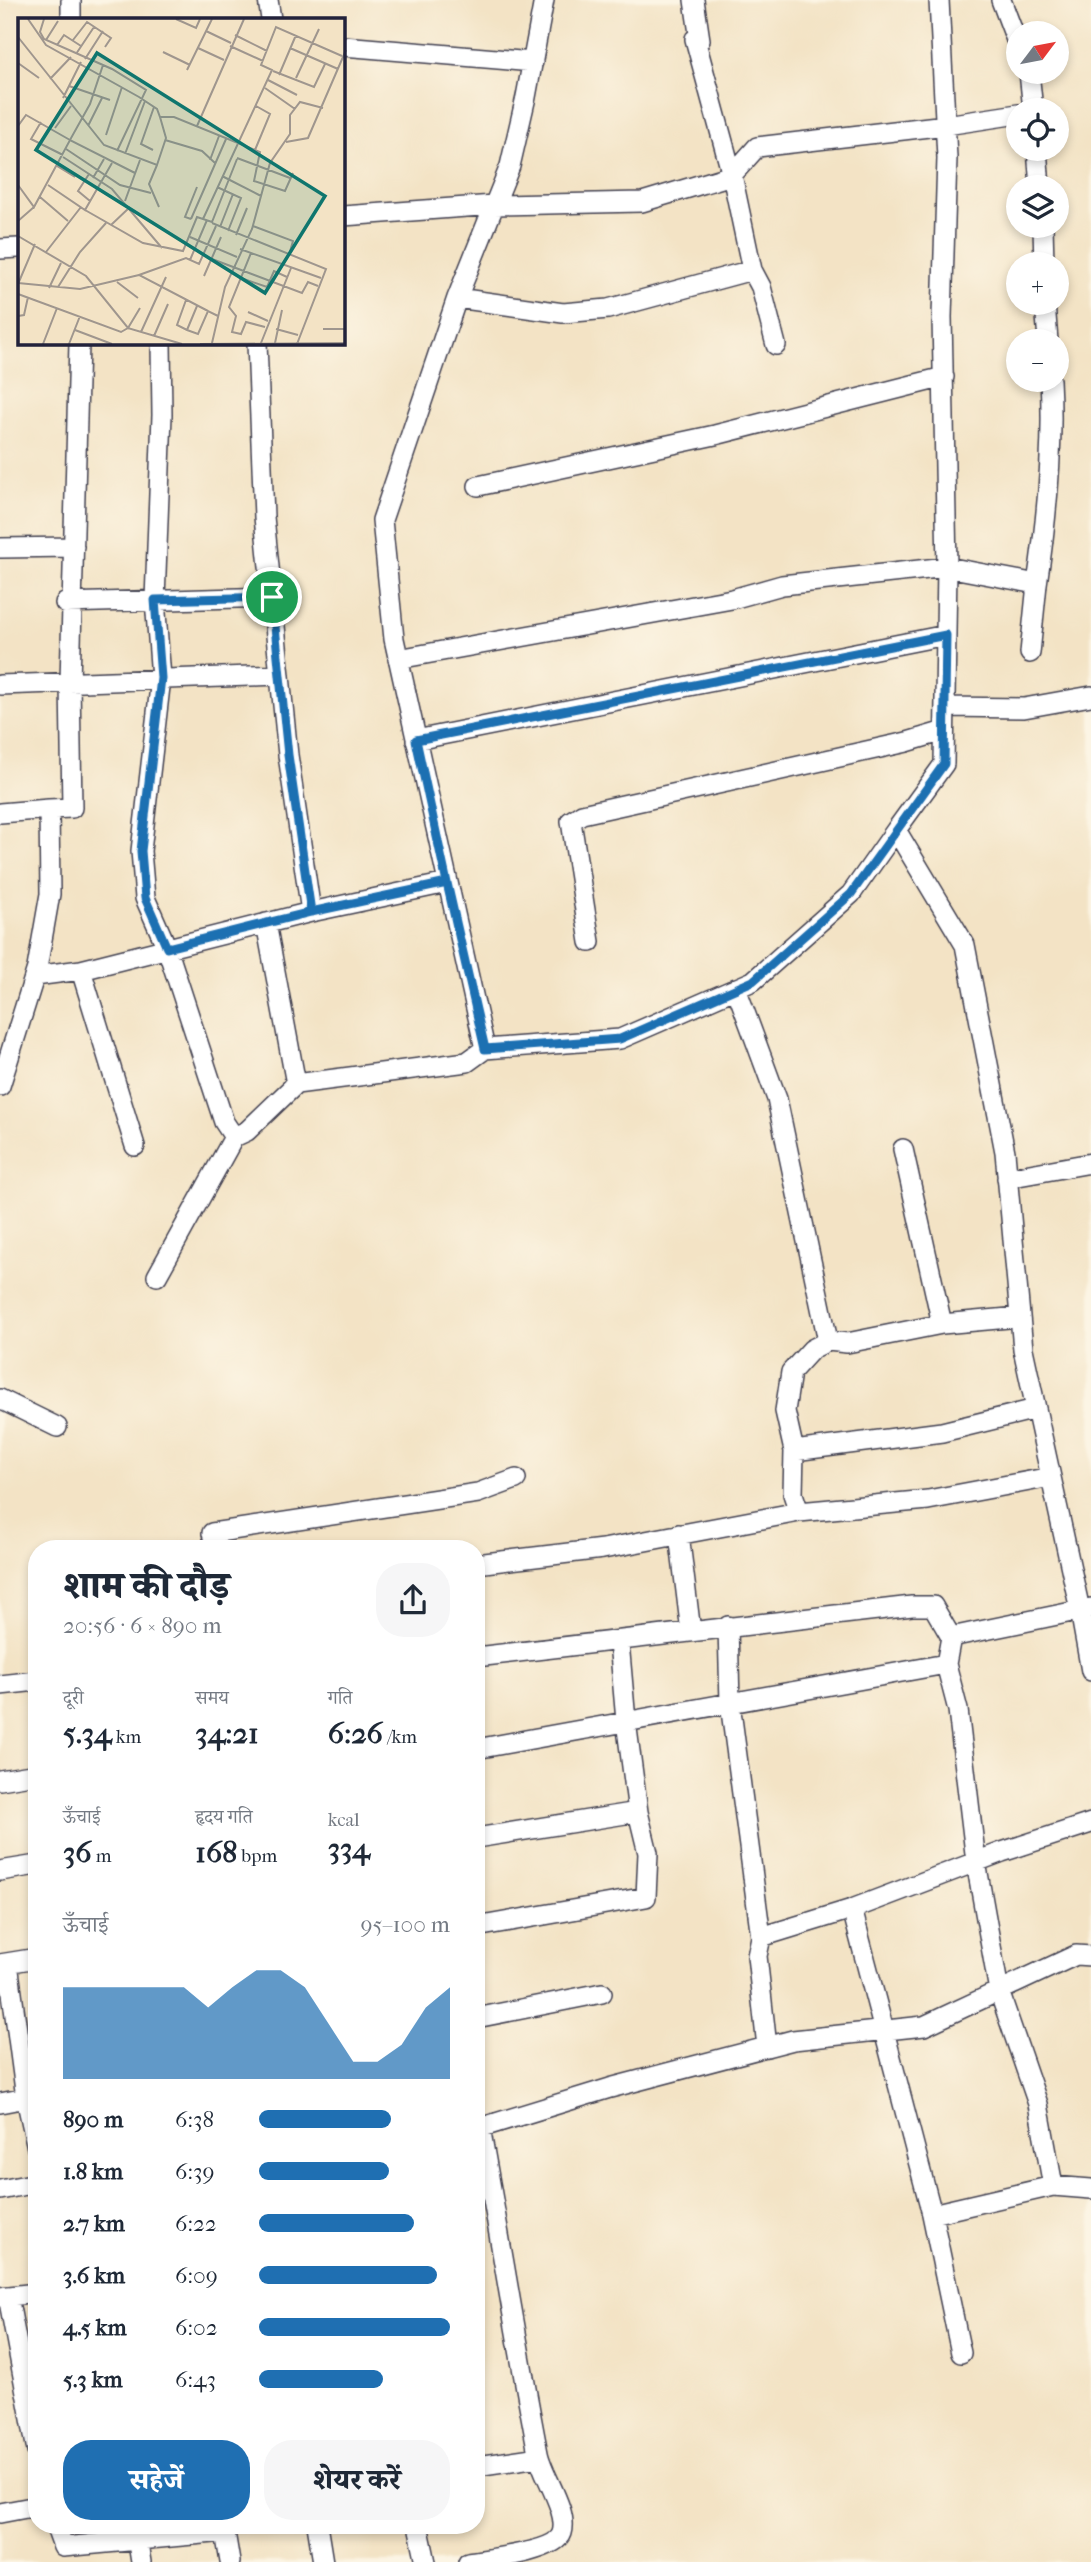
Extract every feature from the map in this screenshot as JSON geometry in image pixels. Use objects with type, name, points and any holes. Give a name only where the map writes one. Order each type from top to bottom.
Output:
[{"type":"street","points":[[71,0],[71,18]]},
{"type":"street","points":[[268,0],[271,18]]},
{"type":"street","points":[[485,1049],[394,639],[382,520],[457,298],[510,166],[544,0]]},
{"type":"street","points":[[694,0],[700,40],[695,39],[732,175],[752,270],[761,287],[776,345]]},
{"type":"street","points":[[157,1276],[234,1137],[247,1131],[296,1084],[467,1062],[485,1049],[620,1039],[753,981],[851,894],[944,764],[947,567],[943,317],[947,158],[939,0]]},
{"type":"street","points":[[1001,0],[1009,21]]},
{"type":"street","points":[[345,46],[533,62]]},
{"type":"street","points":[[345,216],[494,205],[642,202],[732,175],[757,147],[1006,116]]},
{"type":"street","points":[[0,249],[18,248]]},
{"type":"street","points":[[457,298],[564,313],[608,309],[752,270]]},
{"type":"street","points":[[0,813],[72,808],[69,603],[74,547],[79,345]]},
{"type":"street","points":[[161,345],[162,415],[155,600],[161,678],[141,851],[145,898],[167,948],[224,1122],[234,1137]]},
{"type":"street","points":[[257,345],[264,517],[288,755],[311,912]]},
{"type":"street","points":[[478,485],[715,435],[944,377]]},
{"type":"street","points":[[1030,653],[1045,520],[1051,392]]},
{"type":"street","points":[[0,548],[74,547]]},
{"type":"street","points":[[398,659],[732,599],[782,585],[947,567],[1037,584]]},
{"type":"street","points":[[69,603],[272,597]]},
{"type":"street","points":[[416,740],[946,635]]},
{"type":"street","points":[[0,685],[280,675]]},
{"type":"street","points":[[945,707],[1024,708],[1091,696]]},
{"type":"street","points":[[590,942],[571,821],[582,814],[907,742],[944,731]]},
{"type":"street","points":[[0,1086],[7,1039],[35,976],[50,894],[49,809]]},
{"type":"street","points":[[896,830],[965,945],[1005,1152],[1023,1349],[1051,1478],[1086,1609],[1091,1671]]},
{"type":"street","points":[[35,976],[81,970],[311,912],[447,883]]},
{"type":"street","points":[[266,923],[296,1084]]},
{"type":"street","points":[[81,970],[135,1146]]},
{"type":"street","points":[[736,988],[777,1099],[828,1341]]},
{"type":"street","points":[[903,1149],[942,1324]]},
{"type":"street","points":[[1007,1178],[1091,1163]]},
{"type":"street","points":[[799,1512],[793,1494],[794,1451],[785,1411],[791,1372],[812,1349],[828,1341],[847,1343],[942,1324],[1020,1317]]},
{"type":"street","points":[[0,1399],[57,1427]]},
{"type":"street","points":[[794,1451],[942,1432],[1036,1409]]},
{"type":"street","points":[[485,1563],[603,1549],[799,1512],[928,1500],[1051,1478]]},
{"type":"street","points":[[214,1540],[212,1532],[478,1493],[516,1479]]},
{"type":"street","points":[[679,1534],[691,1632]]},
{"type":"street","points":[[485,1656],[619,1642],[729,1626],[933,1606],[951,1637],[946,1664],[958,1710],[976,1861],[999,1991],[1038,2104],[1053,2186]]},
{"type":"street","points":[[951,1637],[1086,1609]]},
{"type":"street","points":[[729,1626],[730,1703],[761,1937],[757,1956],[767,2047]]},
{"type":"street","points":[[485,1925],[646,1897],[648,1853],[638,1812],[619,1642]]},
{"type":"street","points":[[485,1747],[946,1664]]},
{"type":"street","points":[[0,1685],[28,1682]]},
{"type":"street","points":[[0,1780],[28,1775]]},
{"type":"street","points":[[485,1837],[638,1812]]},
{"type":"street","points":[[761,1937],[852,1909],[976,1861],[1091,1823]]},
{"type":"street","points":[[0,1871],[28,1866]]},
{"type":"street","points":[[852,1909],[932,2214],[961,2353]]},
{"type":"street","points":[[485,2126],[610,2088],[793,2040],[924,2026],[1076,1955],[1091,1956]]},
{"type":"street","points":[[28,1960],[4,1964],[28,2107]]},
{"type":"street","points":[[485,2016],[603,1993]]},
{"type":"street","points":[[0,2103],[26,2098]]},
{"type":"street","points":[[468,2562],[534,2550],[556,2542],[562,2532],[561,2515],[538,2457],[485,2166]]},
{"type":"street","points":[[0,2190],[28,2185]]},
{"type":"street","points":[[932,2214],[1053,2186],[1091,2189]]},
{"type":"street","points":[[28,2294],[4,2296],[28,2409]]},
{"type":"street","points":[[485,2465],[538,2457]]},
{"type":"street","points":[[0,2513],[28,2508]]},
{"type":"street","points":[[59,2534],[64,2547],[131,2534]]},
{"type":"street","points":[[136,2534],[141,2562]]},
{"type":"street","points":[[225,2534],[230,2562]]},
{"type":"street","points":[[318,2534],[323,2562]]},
{"type":"street","points":[[420,2534],[426,2562]]},
{"type":"route","points":[[272,597],[155,600],[161,678],[141,851],[145,898],[167,948],[311,912],[447,883],[485,1049],[620,1039],[753,981],[851,894],[944,764],[946,635],[416,740],[447,883],[379,898],[311,912],[288,755],[272,597]]}]
